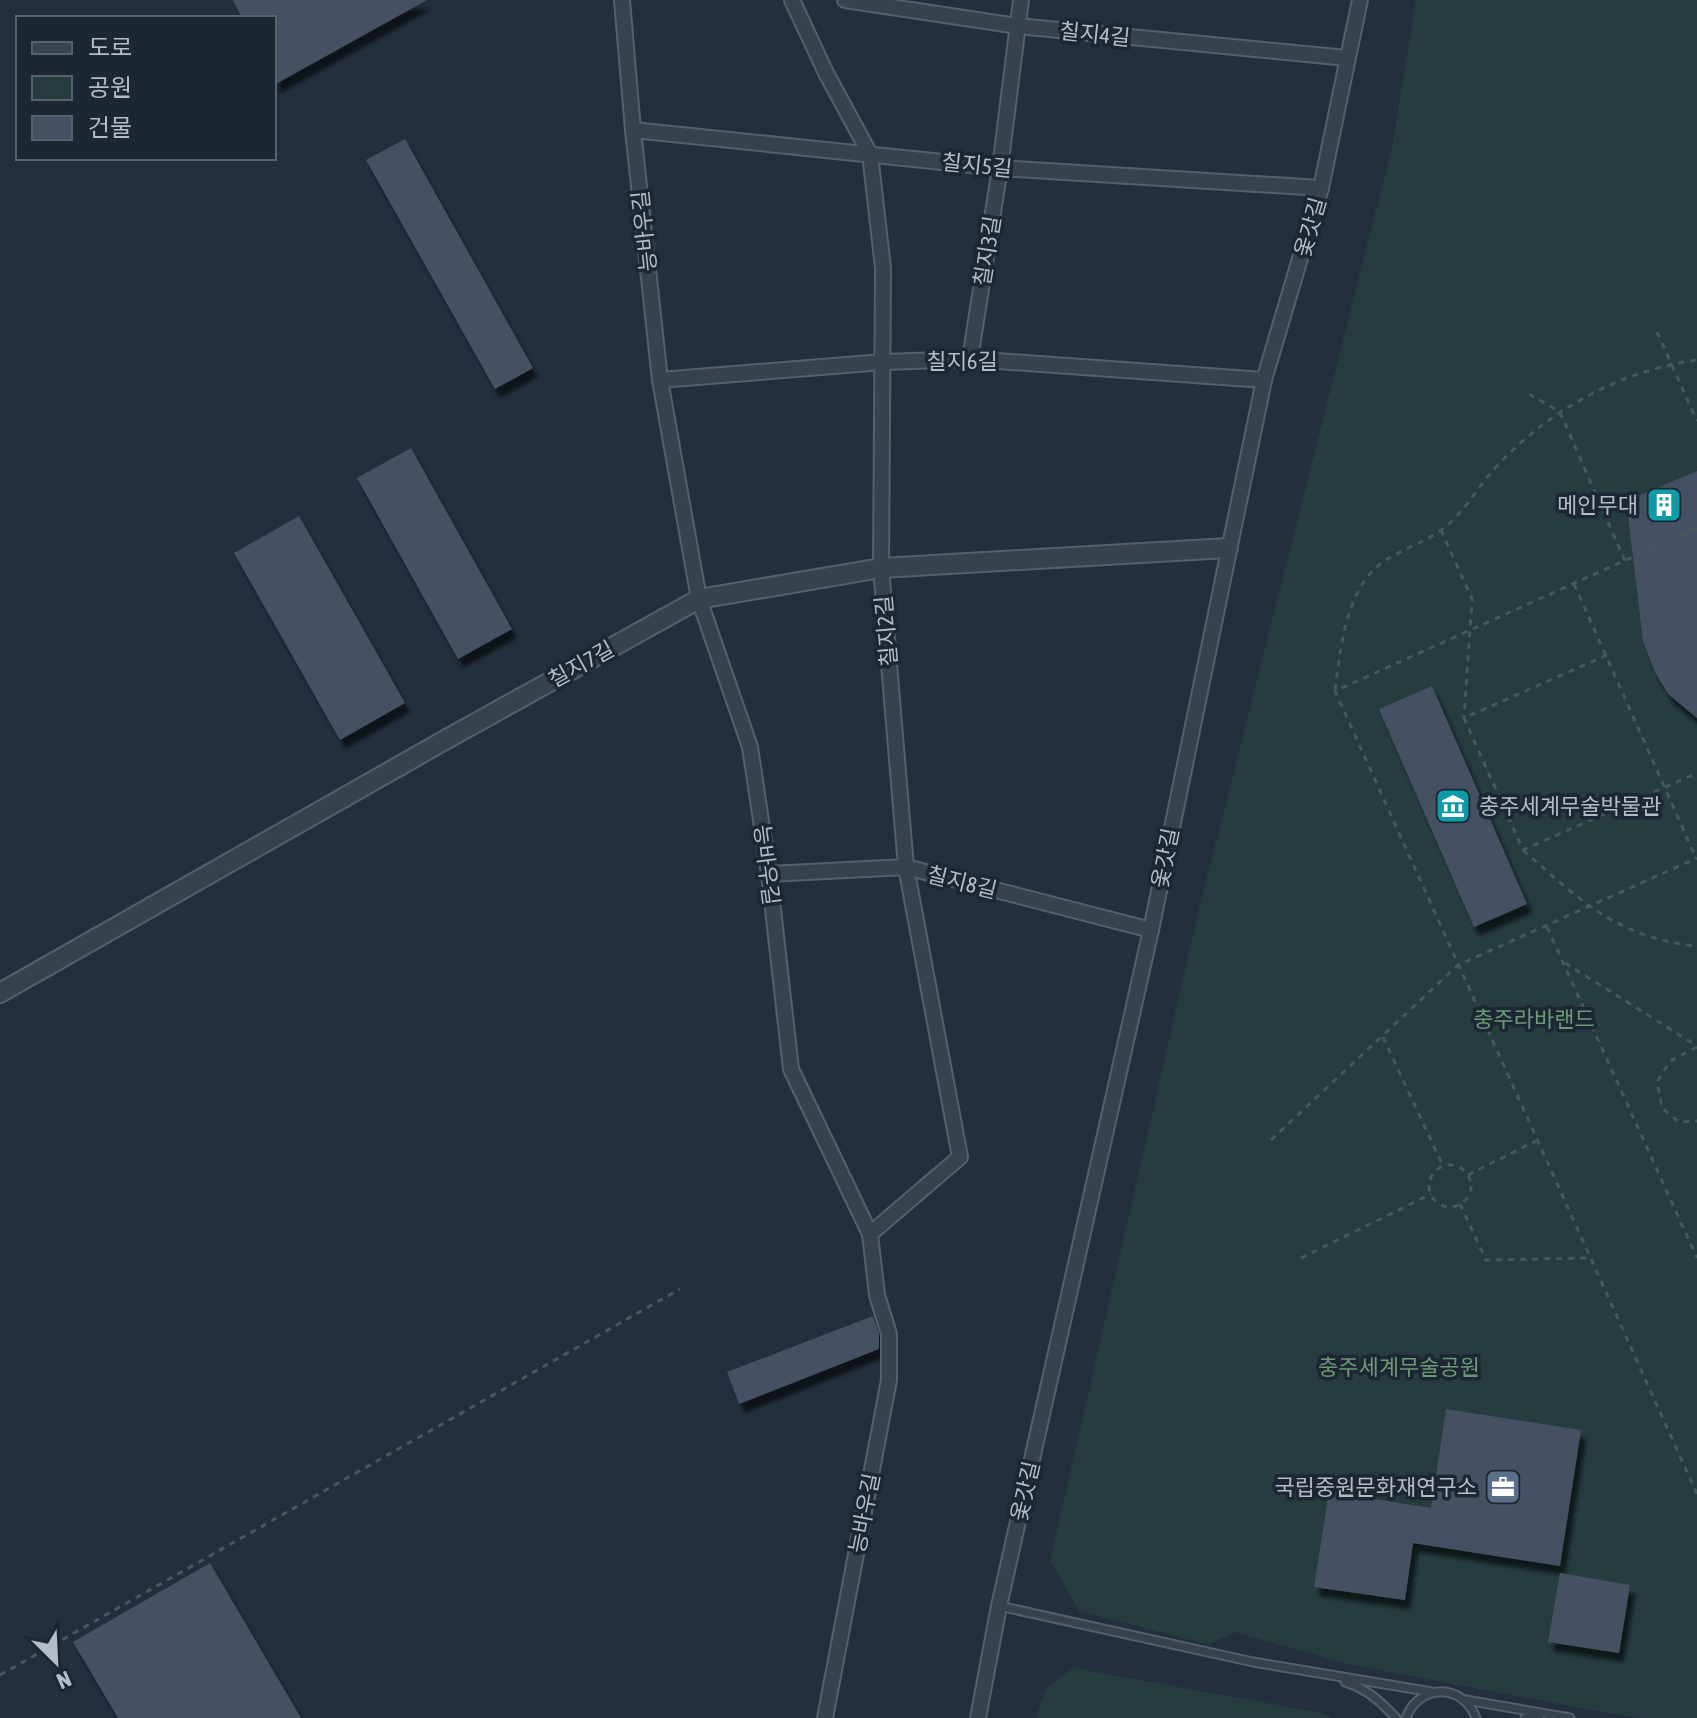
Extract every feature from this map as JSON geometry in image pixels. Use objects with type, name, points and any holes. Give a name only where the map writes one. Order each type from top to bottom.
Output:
[{"type":"street","name":"능바우길","points":[[622,0],[660,380],[699,599],[750,747],[769,874],[791,1069],[870,1234],[877,1295],[889,1334],[889,1380],[825,1718]]},
{"type":"street","name":"칠지2길","points":[[792,0],[826,73],[870,154],[883,268],[881,568],[906,867],[960,1157],[870,1234]]},
{"type":"street","name":"칠지4길","points":[[845,0],[1018,26],[1347,58]]},
{"type":"street","name":"칠지3길","points":[[970,359],[1000,168],[1021,0]]},
{"type":"street","name":"옻갓길","points":[[978,1718],[999,1606],[1151,930],[1264,380],[1321,188],[1360,0]]},
{"type":"street","name":"칠지5길","points":[[633,130],[1000,168],[1321,188]]},
{"type":"street","name":"칠지6길","points":[[660,380],[883,362],[970,359],[1264,380]]},
{"type":"street","name":"칠지7길","points":[[0,993],[699,599],[881,568],[1228,548]]},
{"type":"street","name":"칠지8길","points":[[769,874],[906,867],[1151,930]]},
{"type":"lane","points":[[999,1606],[1253,1662],[1432,1692],[1450,1692],[1466,1700],[1570,1718]]},
{"type":"lane","points":[[1323,1675],[1361,1687],[1396,1718]]},
{"type":"lane","points":[[1406,1718],[1414,1703],[1432,1692]]},
{"type":"lane","points":[[1466,1700],[1476,1718]]},
{"type":"lane","points":[[1525,1718],[1550,1714]]},
{"type":"path","points":[[1657,332],[1697,421]]},
{"type":"path","points":[[1697,360],[1643,371],[1599,388],[1560,412],[1511,451],[1441,530],[1382,560],[1363,583],[1353,604],[1343,640],[1335,691],[1697,1494]]},
{"type":"path","points":[[1529,394],[1560,412],[1625,561]]},
{"type":"path","points":[[1335,691],[1697,528]]},
{"type":"path","points":[[1441,530],[1472,599],[1464,718],[1523,850],[1589,907],[1622,927],[1672,944],[1697,946]]},
{"type":"path","points":[[1271,1140],[1458,965],[1697,858],[1574,584]]},
{"type":"path","points":[[1464,718],[1607,655]]},
{"type":"path","points":[[1523,850],[1697,773]]},
{"type":"path","points":[[1547,927],[1697,1258]]},
{"type":"path","points":[[1563,961],[1697,1047],[1670,1061],[1657,1082],[1662,1108],[1679,1122],[1697,1121]]},
{"type":"path","points":[[1383,1037],[1443,1166]]},
{"type":"path","points":[[1468,1175],[1537,1140]]},
{"type":"path","points":[[1443,1166],[1457,1166],[1468,1175],[1469,1194],[1460,1204],[1440,1204],[1431,1194],[1430,1181],[1443,1166]]},
{"type":"path","points":[[1301,1258],[1431,1194]]},
{"type":"path","points":[[1460,1204],[1486,1260],[1590,1258]]},
{"type":"path","points":[[0,1675],[680,1289]]},
{"type":"green space","name":"충주세계무술공원","points":[[1416,0],[1697,0],[1697,1718],[1643,1718],[1586,1709],[1348,1664],[1234,1632],[1209,1645],[1079,1611],[1050,1561],[1198,913],[1392,147]]},
{"type":"green space","points":[[1073,1668],[1322,1713],[1331,1718],[1036,1718],[1046,1688]]},
{"type":"building","points":[[233,0],[427,0],[276,84],[276,16],[241,16]]},
{"type":"building","points":[[405,139],[533,368],[495,389],[366,160]]},
{"type":"building","points":[[411,448],[512,629],[458,659],[357,478]]},
{"type":"building","points":[[1697,471],[1697,718],[1668,694],[1643,641],[1628,516],[1634,514],[1630,496],[1643,494]]},
{"type":"building","points":[[299,516],[405,703],[340,740],[234,553]]},
{"type":"building","name":"충주세계무술박물관","points":[[1432,686],[1527,904],[1474,927],[1379,709]]},
{"type":"building","points":[[873,1316],[879,1334],[879,1349],[739,1404],[727,1372]]},
{"type":"building","name":"국립중원문화재연구소","points":[[1446,1409],[1581,1430],[1560,1566],[1413,1543],[1405,1600],[1314,1587],[1329,1492],[1431,1508]]},
{"type":"building","points":[[210,1563],[301,1718],[118,1718],[73,1642]]},
{"type":"building","points":[[1560,1573],[1630,1585],[1619,1653],[1548,1642]]},
{"type":"place","name":"메인무대","points":[[1664,505]]},
{"type":"place","name":"충주세계무술박물관","points":[[1453,806]]},
{"type":"place","name":"국립중원문화재연구소","points":[[1503,1487]]},
{"type":"park label","name":"충주라바랜드","points":[[1534,1019]]}]
